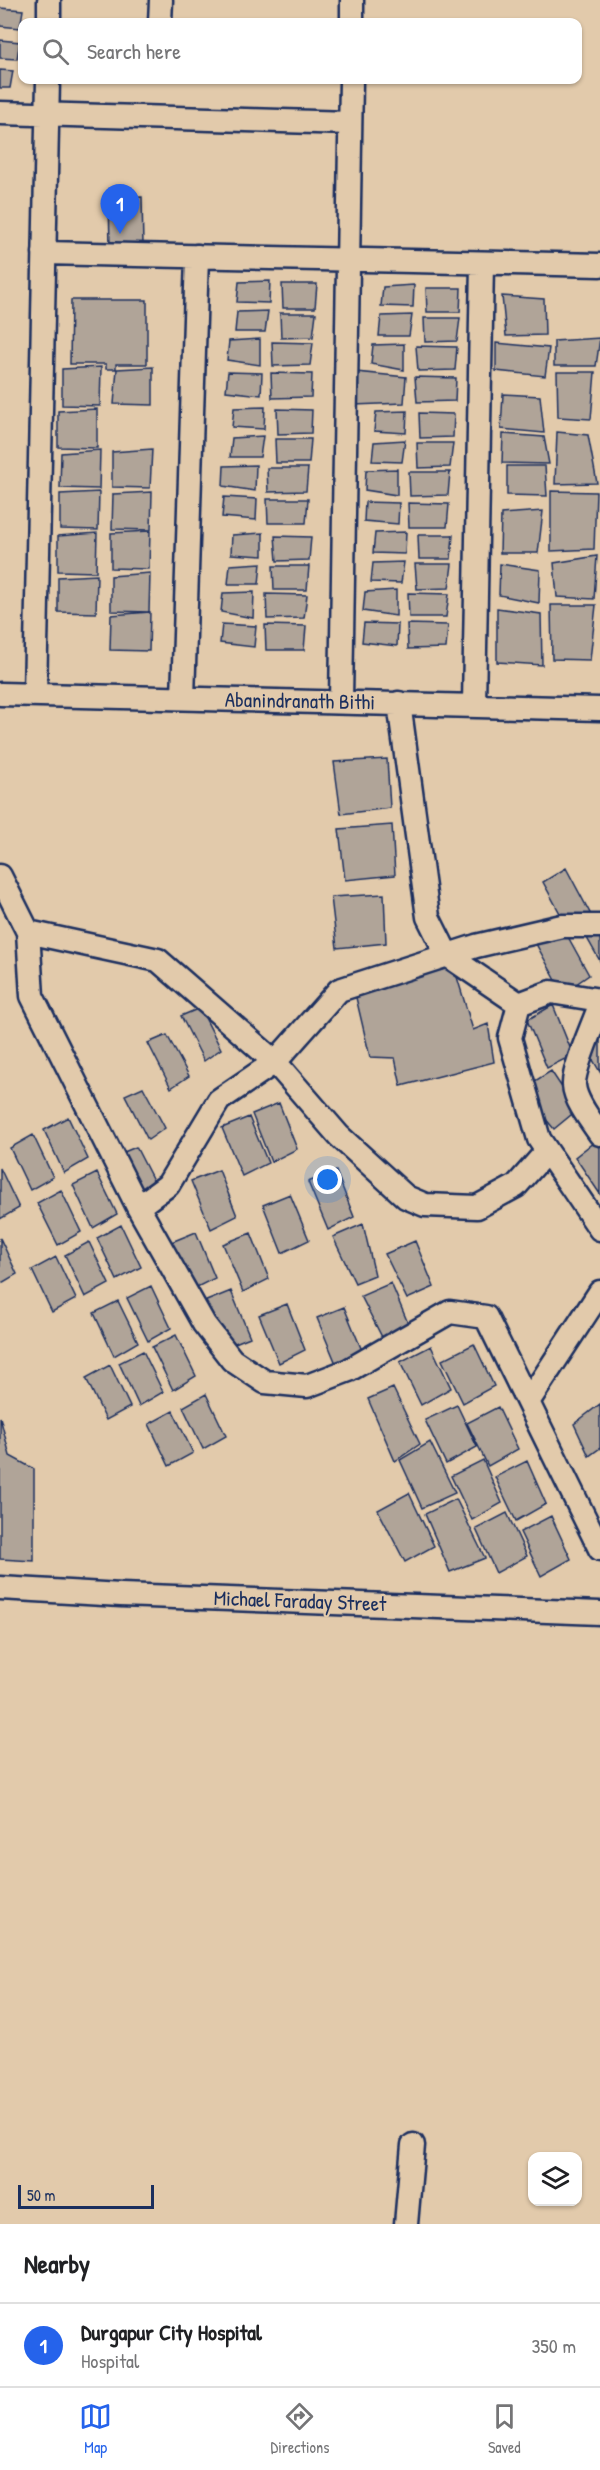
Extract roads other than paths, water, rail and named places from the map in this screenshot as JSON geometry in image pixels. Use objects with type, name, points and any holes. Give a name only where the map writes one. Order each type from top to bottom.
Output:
[{"type":"street","points":[[49,18],[50,0]]},
{"type":"street","points":[[160,18],[161,0]]},
{"type":"street","points":[[351,18],[352,0]]},
{"type":"street","points":[[35,695],[48,84]]},
{"type":"street","points":[[341,701],[351,84]]},
{"type":"street","points":[[0,113],[350,123]]},
{"type":"street","points":[[44,253],[600,265]]},
{"type":"street","points":[[183,698],[197,256]]},
{"type":"street","points":[[474,704],[482,263]]},
{"type":"street","name":"Abanindranath Bithi","points":[[0,694],[474,704],[600,709]]},
{"type":"street","points":[[399,703],[428,917],[447,955],[519,1004]]},
{"type":"street","points":[[0,876],[28,932],[32,996],[138,1207],[204,1324],[232,1360],[265,1382],[307,1386],[349,1370],[450,1312],[486,1317],[600,1549]]},
{"type":"street","points":[[138,1207],[168,1185],[219,1100],[275,1062],[339,990],[447,955],[562,926],[600,926]]},
{"type":"street","points":[[28,932],[158,960],[275,1062],[339,1136],[406,1197],[425,1205],[477,1207],[516,1186],[547,1151]]},
{"type":"street","points":[[519,1004],[551,992],[600,1000]]},
{"type":"street","points":[[519,1004],[510,1038],[538,1139],[600,1229]]},
{"type":"street","points":[[600,1005],[576,1070],[574,1084],[577,1095],[600,1134]]},
{"type":"street","points":[[528,1402],[600,1292]]},
{"type":"street","name":"Michael Faraday Street","points":[[0,1588],[121,1595],[600,1613]]},
{"type":"street","points":[[406,2224],[412,2145]]},
{"type":"place","name":"Durgapur City Hospital","points":[[120,234]]}]
